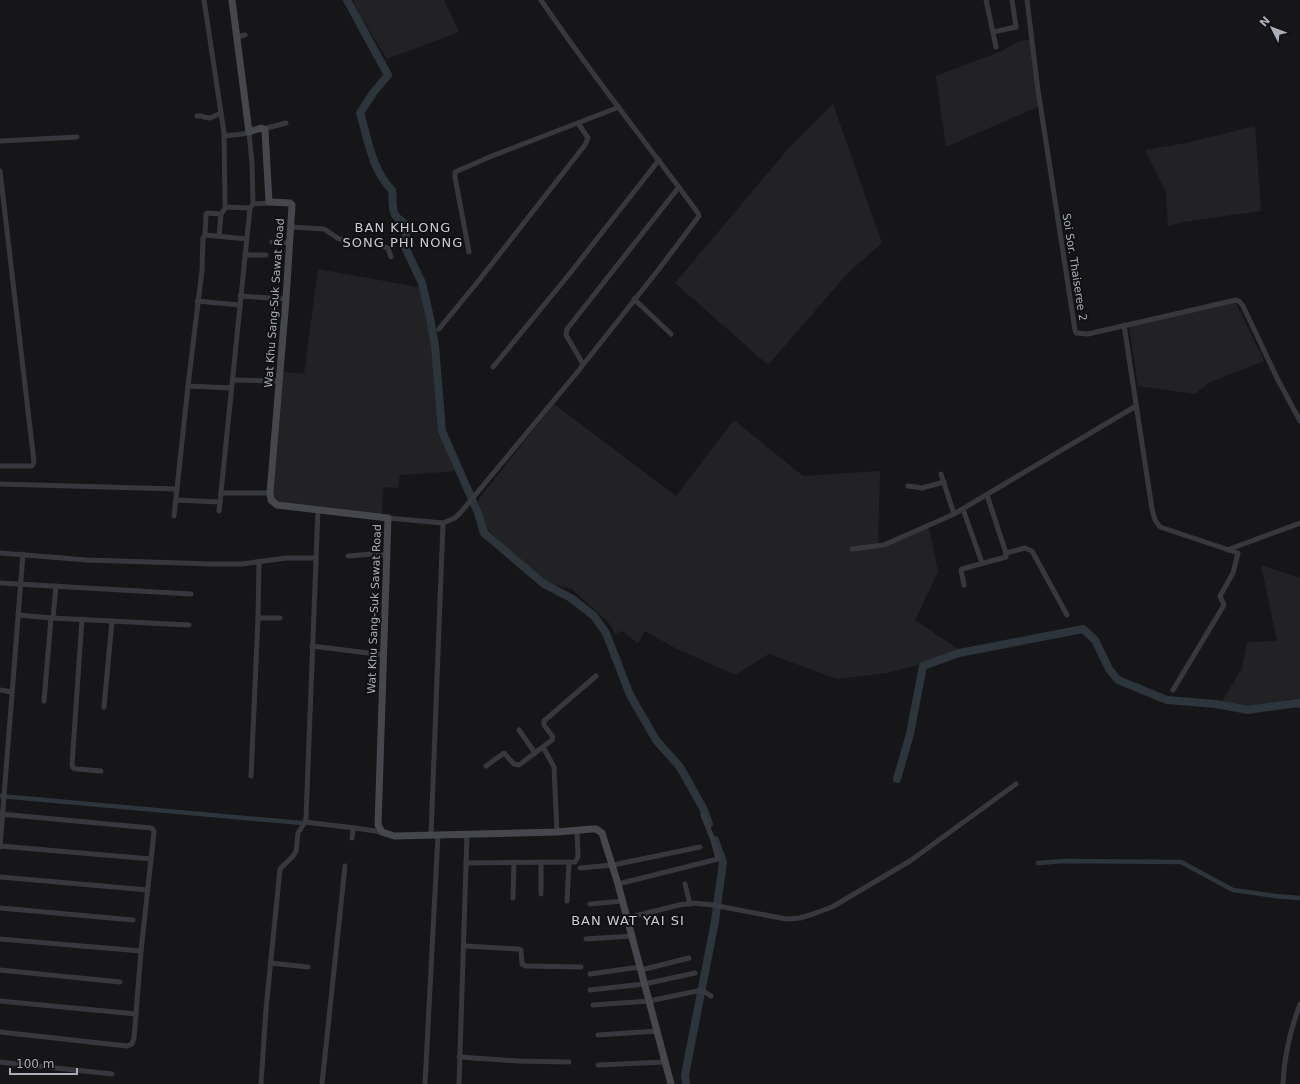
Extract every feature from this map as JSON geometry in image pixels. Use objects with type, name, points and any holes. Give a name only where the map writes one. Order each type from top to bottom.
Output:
[{"type":"street","points":[[204,0],[224,136],[226,207],[221,214],[219,236]]},
{"type":"street","points":[[219,511],[239,305],[251,206],[252,163],[232,0]]},
{"type":"street","points":[[388,518],[443,523],[454,518],[470,503],[583,364],[699,216],[540,0]]},
{"type":"street","points":[[986,0],[996,47]]},
{"type":"street","points":[[1012,0],[1017,34]]},
{"type":"street","name":"Soi Sor. Thaiseree 2","points":[[1027,0],[1031,38],[1075,330],[1078,334],[1088,334],[1239,300],[1283,390],[1300,421]]},
{"type":"street","points":[[992,32],[1016,27]]},
{"type":"street","points":[[236,36],[245,35]]},
{"type":"street","points":[[469,252],[455,172],[473,163],[619,107]]},
{"type":"street","points":[[197,116],[210,118],[221,113]]},
{"type":"street","points":[[439,328],[585,145],[588,138],[578,122]]},
{"type":"street","points":[[224,136],[243,134],[286,123]]},
{"type":"street","name":"Wat Khu Sang-Suk Sawat Road","points":[[263,128],[265,130],[269,202],[290,203],[292,205],[270,493],[271,500],[277,505],[388,518],[378,825],[382,832]]},
{"type":"street","points":[[0,141],[76,137]]},
{"type":"street","points":[[493,367],[567,277],[658,160]]},
{"type":"street","points":[[0,171],[34,462],[33,465],[30,466],[0,466]]},
{"type":"street","points":[[583,364],[566,335],[567,329],[679,187]]},
{"type":"street","points":[[226,207],[251,206],[269,202]]},
{"type":"street","points":[[174,516],[197,301],[202,270],[203,238],[205,235],[206,214],[221,214]]},
{"type":"street","points":[[291,227],[324,229],[339,239],[380,245],[388,248],[392,257]]},
{"type":"street","points":[[205,235],[247,239]]},
{"type":"street","points":[[272,242],[290,243]]},
{"type":"street","points":[[245,255],[266,255]]},
{"type":"street","points":[[240,296],[286,299]]},
{"type":"street","points":[[634,299],[672,334]]},
{"type":"street","points":[[197,301],[239,305]]},
{"type":"street","points":[[1124,325],[1153,514],[1156,523],[1160,527],[1238,553],[1233,573],[1220,596],[1224,605],[1173,690]]},
{"type":"street","points":[[232,380],[279,382]]},
{"type":"street","points":[[188,386],[231,388]]},
{"type":"street","points":[[852,549],[884,545],[954,514],[1136,406]]},
{"type":"street","points":[[941,474],[954,514]]},
{"type":"street","points":[[908,486],[922,488],[944,482]]},
{"type":"street","points":[[0,484],[177,489]]},
{"type":"street","points":[[221,493],[270,493]]},
{"type":"street","points":[[964,585],[962,569],[1006,557],[987,495]]},
{"type":"street","points":[[176,500],[220,502]]},
{"type":"street","points":[[963,509],[982,563]]},
{"type":"street","points":[[261,1084],[270,963],[280,869],[294,855],[296,851],[298,833],[305,822],[318,510]]},
{"type":"street","points":[[1228,550],[1300,522]]},
{"type":"street","points":[[424,1084],[434,835],[443,523]]},
{"type":"street","points":[[1006,553],[1025,548],[1032,551],[1067,615]]},
{"type":"street","points":[[0,553],[80,559],[242,564],[286,558],[315,558]]},
{"type":"street","points":[[23,554],[0,846],[151,859]]},
{"type":"street","points":[[348,556],[373,554],[387,555]]},
{"type":"street","points":[[251,776],[259,561]]},
{"type":"street","points":[[0,583],[191,594]]},
{"type":"street","points":[[44,701],[56,586]]},
{"type":"street","points":[[18,615],[189,625]]},
{"type":"street","points":[[258,618],[280,618]]},
{"type":"street","points":[[82,619],[72,765],[73,768],[77,769],[101,771]]},
{"type":"street","points":[[104,707],[112,621]]},
{"type":"street","points":[[312,646],[384,655]]},
{"type":"street","points":[[486,766],[504,753],[514,764],[518,765],[552,740],[553,737],[544,724],[544,721],[596,676]]},
{"type":"street","points":[[0,690],[12,692]]},
{"type":"street","points":[[519,730],[535,753]]},
{"type":"street","points":[[543,747],[554,767],[557,832]]},
{"type":"street","points":[[627,918],[690,904],[713,905],[786,919],[800,918],[820,912],[851,896],[910,861],[1016,784]]},
{"type":"street","points":[[0,1032],[127,1046],[132,1044],[154,832],[152,829],[2,814]]},
{"type":"street","points":[[618,884],[718,859],[703,815]]},
{"type":"street","points":[[305,822],[382,832],[394,836],[557,832],[596,829],[602,832],[623,900],[671,1084]]},
{"type":"street","points":[[352,838],[353,830],[355,828]]},
{"type":"street","points":[[466,863],[575,862],[578,859],[577,830]]},
{"type":"street","points":[[459,1084],[467,834]]},
{"type":"street","points":[[580,868],[613,865],[700,847]]},
{"type":"street","points":[[513,898],[514,862]]},
{"type":"street","points":[[541,862],[541,894]]},
{"type":"street","points":[[567,901],[569,862]]},
{"type":"street","points":[[322,1084],[345,866]]},
{"type":"street","points":[[0,877],[148,890]]},
{"type":"street","points":[[685,884],[690,904]]},
{"type":"street","points":[[590,904],[623,900]]},
{"type":"street","points":[[0,908],[133,920]]},
{"type":"street","points":[[586,939],[632,936]]},
{"type":"street","points":[[0,939],[141,951]]},
{"type":"street","points":[[464,946],[519,948],[521,950],[522,964],[526,966],[581,967]]},
{"type":"street","points":[[590,974],[640,969],[689,958]]},
{"type":"street","points":[[270,963],[308,967]]},
{"type":"street","points":[[0,970],[120,982]]},
{"type":"street","points":[[590,990],[644,984],[695,973]]},
{"type":"street","points":[[593,1005],[649,1001],[701,990],[711,996]]},
{"type":"street","points":[[0,1001],[136,1014]]},
{"type":"street","points":[[1282,1084],[1287,1045],[1300,1004]]},
{"type":"street","points":[[598,1035],[657,1031]]},
{"type":"street","points":[[459,1057],[519,1061],[569,1062]]},
{"type":"street","points":[[0,1062],[112,1074]]},
{"type":"street","points":[[598,1065],[665,1062]]},
{"type":"shaded area","points":[[353,0],[444,0],[459,32],[387,59],[360,15]]},
{"type":"shaded area","points":[[1030,39],[1040,106],[946,147],[936,76],[1002,51],[1017,42]]},
{"type":"shaded area","points":[[833,104],[882,243],[848,273],[768,365],[675,283],[788,149]]},
{"type":"shaded area","points":[[1255,126],[1261,211],[1183,222],[1168,226],[1166,192],[1145,150],[1186,143]]},
{"type":"shaded area","points":[[318,269],[418,287],[424,302],[432,351],[439,414],[446,441],[459,471],[400,475],[398,488],[383,487],[382,515],[276,503],[273,496],[282,372],[304,374]]},
{"type":"shaded area","points":[[1235,301],[1264,361],[1208,383],[1195,394],[1138,386],[1129,326]]},
{"type":"shaded area","points":[[554,404],[676,496],[734,420],[803,476],[880,471],[878,544],[928,524],[938,572],[915,620],[964,653],[887,673],[837,679],[769,654],[735,675],[673,647],[645,631],[638,643],[622,631],[615,634],[610,624],[572,589],[543,582],[484,526],[478,500]]},
{"type":"shaded area","points":[[1261,565],[1300,578],[1300,700],[1289,699],[1259,707],[1220,705],[1242,668],[1247,642],[1277,641]]},
{"type":"waterway","points":[[347,0],[388,75],[373,93],[360,113],[375,164],[385,182],[392,190],[395,215],[398,219],[409,226],[403,243],[422,283],[430,318],[435,346],[442,431],[478,513],[484,533],[544,584],[571,598],[594,616],[606,633],[630,695],[656,740],[680,767],[703,808],[709,824]]},
{"type":"waterway","points":[[897,779],[910,734],[923,666],[959,653],[1083,629],[1095,640],[1109,669],[1118,680],[1167,700],[1216,704],[1248,710],[1297,703],[1300,704]]},
{"type":"waterway","points":[[0,796],[302,823]]},
{"type":"waterway","points":[[686,1084],[685,1075],[715,921],[723,862],[715,840]]},
{"type":"waterway","points":[[1038,863],[1065,861],[1181,862],[1233,890],[1300,898]]},
{"type":"district","name":"BAN KHLONG SONG PHI NONG","points":[[403,234]]},
{"type":"district","name":"BAN WAT YAI SI","points":[[628,920]]}]
